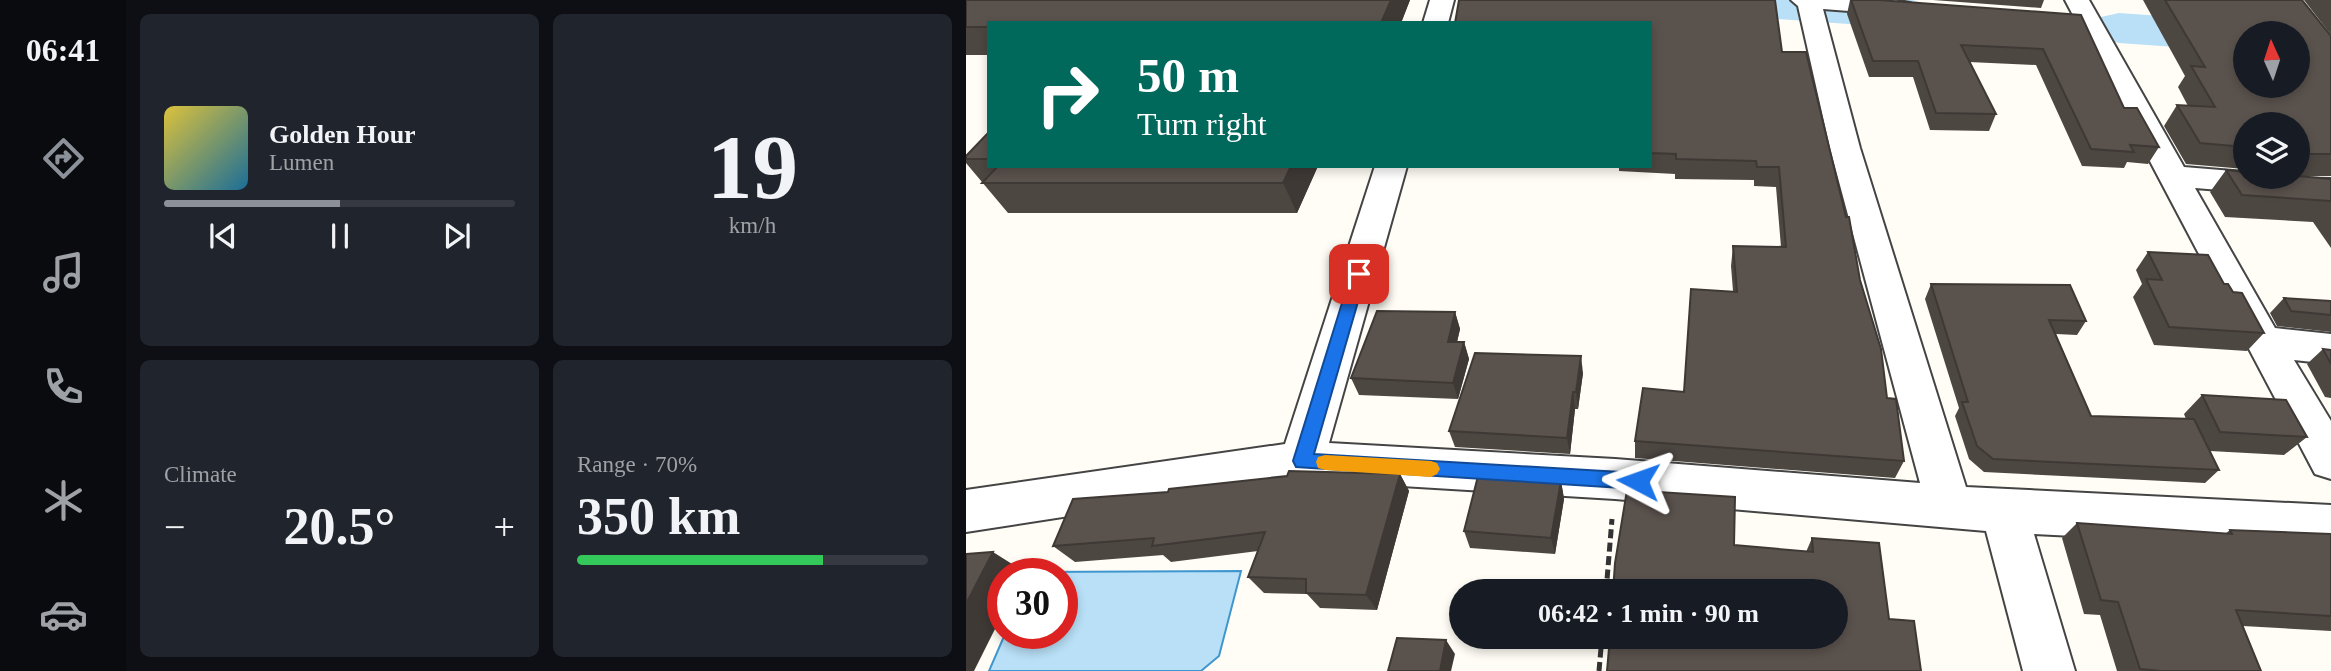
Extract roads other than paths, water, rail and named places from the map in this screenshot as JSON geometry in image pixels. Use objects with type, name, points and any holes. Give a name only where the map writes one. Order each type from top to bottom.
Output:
[{"type":"street","points":[[1436,21],[1442,0]]},
{"type":"street","points":[[1921,9],[1809,3],[1845,148],[1949,506]]},
{"type":"street","points":[[2075,14],[2173,176],[2331,460]]},
{"type":"street","points":[[1302,461],[1390,168]]},
{"type":"street","points":[[2173,176],[2331,189]]},
{"type":"street","points":[[2263,342],[2331,349]]},
{"type":"street","points":[[966,511],[1302,461],[1615,479],[2004,511],[2331,527]]},
{"type":"street","points":[[2004,511],[2049,671]]},
{"type":"water","points":[[1241,571],[1219,656],[1201,671],[989,671],[999,649],[1078,649],[1078,572]]},
{"type":"waterway","points":[[1710,0],[1905,13]]},
{"type":"waterway","points":[[2119,28],[2233,36]]}]
